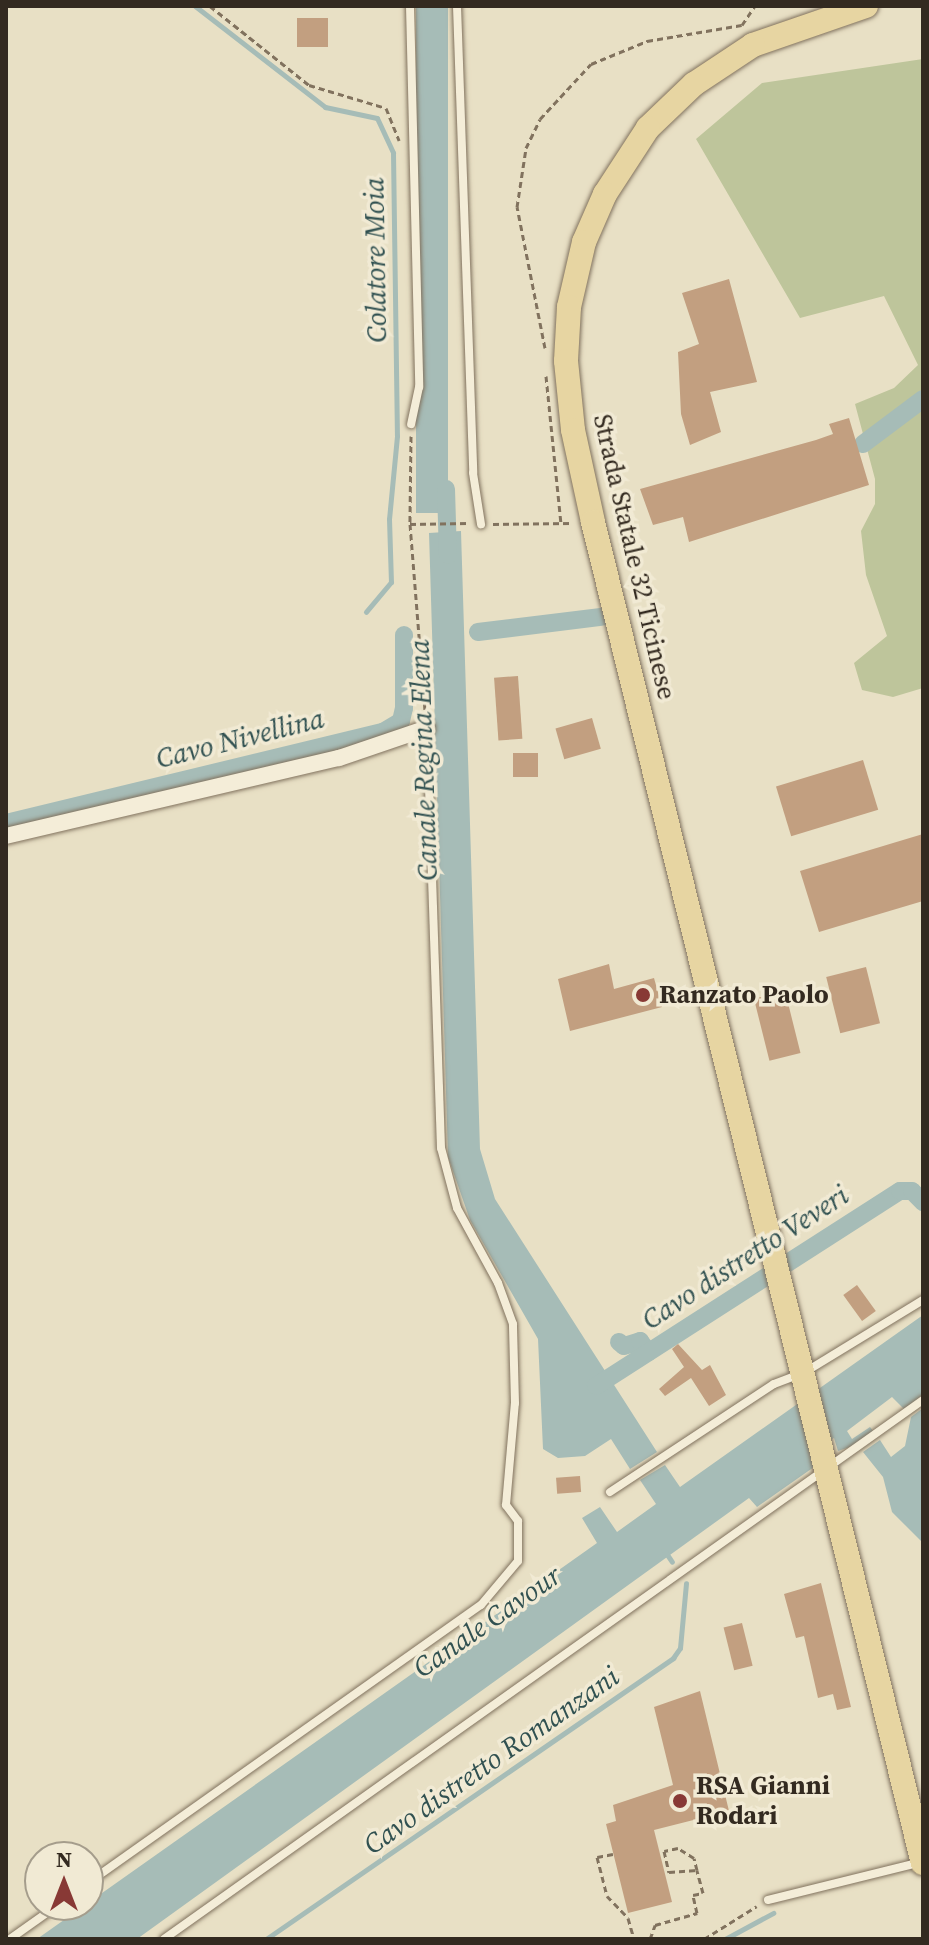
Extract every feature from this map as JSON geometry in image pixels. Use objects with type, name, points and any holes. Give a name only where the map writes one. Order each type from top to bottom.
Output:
[{"type":"main road","name":"Strada Statale 32 Ticinese","points":[[807,1380],[593,522],[573,430],[567,336],[574,279],[605,194],[648,128],[694,84],[753,45],[866,6]]},
{"type":"main road","points":[[807,1380],[923,1862]]},
{"type":"street","points":[[6,836],[339,758],[427,728]]},
{"type":"lane","points":[[410,6],[419,387],[411,424]]},
{"type":"lane","points":[[457,6],[472,457],[481,524]]},
{"type":"lane","points":[[104,1872],[481,1605],[518,1561],[518,1521],[506,1505],[515,1403],[513,1324],[498,1283],[457,1208],[441,1148],[427,728]]},
{"type":"lane","points":[[610,1492],[774,1384],[807,1380],[923,1300]]},
{"type":"lane","points":[[164,1939],[827,1463],[923,1400]]},
{"type":"lane","points":[[768,1900],[923,1862]]},
{"type":"lane","points":[[10,1939],[35,1921]]},
{"type":"path","points":[[210,6],[309,85],[386,108],[400,146]]},
{"type":"path","points":[[411,424],[410,524],[427,728]]},
{"type":"path","points":[[481,524],[593,522]]},
{"type":"path","points":[[410,524],[461,523]]},
{"type":"path","points":[[650,1939],[655,1925],[697,1913],[693,1895],[703,1893],[694,1858],[678,1848],[664,1851],[669,1872],[697,1870]]},
{"type":"path","points":[[613,1854],[597,1857],[607,1896],[628,1918],[634,1939]]},
{"type":"path","points":[[704,1939],[768,1900]]},
{"type":"green space","points":[[923,59],[923,688],[893,697],[862,690],[854,663],[887,636],[866,575],[861,531],[875,504],[875,479],[855,404],[894,388],[918,365],[884,296],[800,318],[696,139],[762,83]]},
{"type":"water","points":[[416,6],[448,6],[448,513],[416,513]]},
{"type":"water","points":[[461,531],[480,1149],[495,1199],[657,1452],[630,1469],[611,1439],[585,1456],[558,1458],[543,1449],[538,1339],[470,1220],[448,1157],[429,533]]},
{"type":"water","name":"Canale Cavour","points":[[923,1315],[923,1395],[904,1409],[892,1397],[847,1431],[852,1439],[870,1427],[874,1432],[853,1446],[838,1451],[834,1438],[811,1452],[814,1467],[757,1507],[749,1498],[137,1939],[37,1939],[62,1921],[104,1921],[104,1892],[597,1543],[582,1518],[600,1507],[617,1532],[656,1504],[640,1480],[665,1465],[680,1487]]},
{"type":"water","points":[[923,1408],[923,1543],[892,1512],[883,1477],[863,1452],[880,1440],[891,1457],[905,1446],[911,1417]]},
{"type":"building","points":[[297,18],[328,18],[328,47],[297,47]]},
{"type":"building","points":[[729,279],[757,382],[710,392],[721,432],[690,445],[681,414],[678,352],[699,344],[682,293]]},
{"type":"building","points":[[849,418],[869,485],[689,542],[683,517],[653,525],[640,489],[816,440],[833,434],[829,424]]},
{"type":"building","points":[[518,676],[522,739],[498,741],[494,678]]},
{"type":"building","points":[[592,718],[601,749],[564,759],[555,728]]},
{"type":"building","points":[[513,753],[538,753],[538,777],[513,777]]},
{"type":"building","points":[[863,760],[878,810],[791,836],[776,787]]},
{"type":"building","points":[[923,834],[923,901],[819,932],[800,871]]},
{"type":"building","points":[[609,964],[614,989],[654,978],[662,1007],[570,1031],[558,979]]},
{"type":"building","points":[[866,967],[880,1023],[840,1033],[826,977]]},
{"type":"building","points":[[785,991],[800,1053],[769,1061],[754,999]]},
{"type":"building","points":[[857,1285],[876,1311],[862,1321],[843,1295]]},
{"type":"building","points":[[678,1344],[702,1370],[710,1365],[726,1395],[709,1406],[691,1378],[665,1396],[659,1389],[684,1367],[672,1349]]},
{"type":"building","points":[[580,1476],[581,1492],[557,1494],[556,1478]]},
{"type":"building","points":[[821,1583],[851,1707],[837,1710],[833,1694],[818,1698],[804,1636],[796,1638],[784,1594]]},
{"type":"building","points":[[742,1623],[753,1666],[734,1670],[724,1628]]},
{"type":"building","name":"RSA Gianni Rodari","points":[[700,1691],[729,1811],[654,1830],[672,1902],[628,1913],[606,1824],[616,1821],[613,1805],[673,1785],[654,1707]]},
{"type":"waterway","name":"Colatore Moia","points":[[195,6],[325,107],[377,118],[393,153],[397,436],[389,519],[391,582],[366,612]]},
{"type":"waterway","points":[[863,444],[923,399]]},
{"type":"waterway","name":"Canale Regina Elena","points":[[446,489],[448,555]]},
{"type":"waterway","points":[[478,632],[601,617]]},
{"type":"waterway","name":"Cavo Nivellina","points":[[6,823],[383,732],[401,721],[404,708],[404,635]]},
{"type":"waterway","name":"Cavo distretto Veveri","points":[[596,1386],[900,1191],[912,1191],[923,1202]]},
{"type":"waterway","name":"Cavo Nivellina","points":[[619,1342],[624,1346],[640,1341],[648,1352]]},
{"type":"waterway","name":"Cavo distretto Romanzani","points":[[664,1550],[672,1562]]},
{"type":"waterway","name":"Cavo distretto Romanzani","points":[[266,1939],[673,1658],[680,1648],[686,1583]]},
{"type":"waterway","name":"Cavo distretto Romanzani","points":[[725,1939],[773,1913]]},
{"type":"place","name":"Ranzato Paolo","points":[[643,995]]},
{"type":"place","name":"RSA Gianni Rodari","points":[[680,1801]]}]
